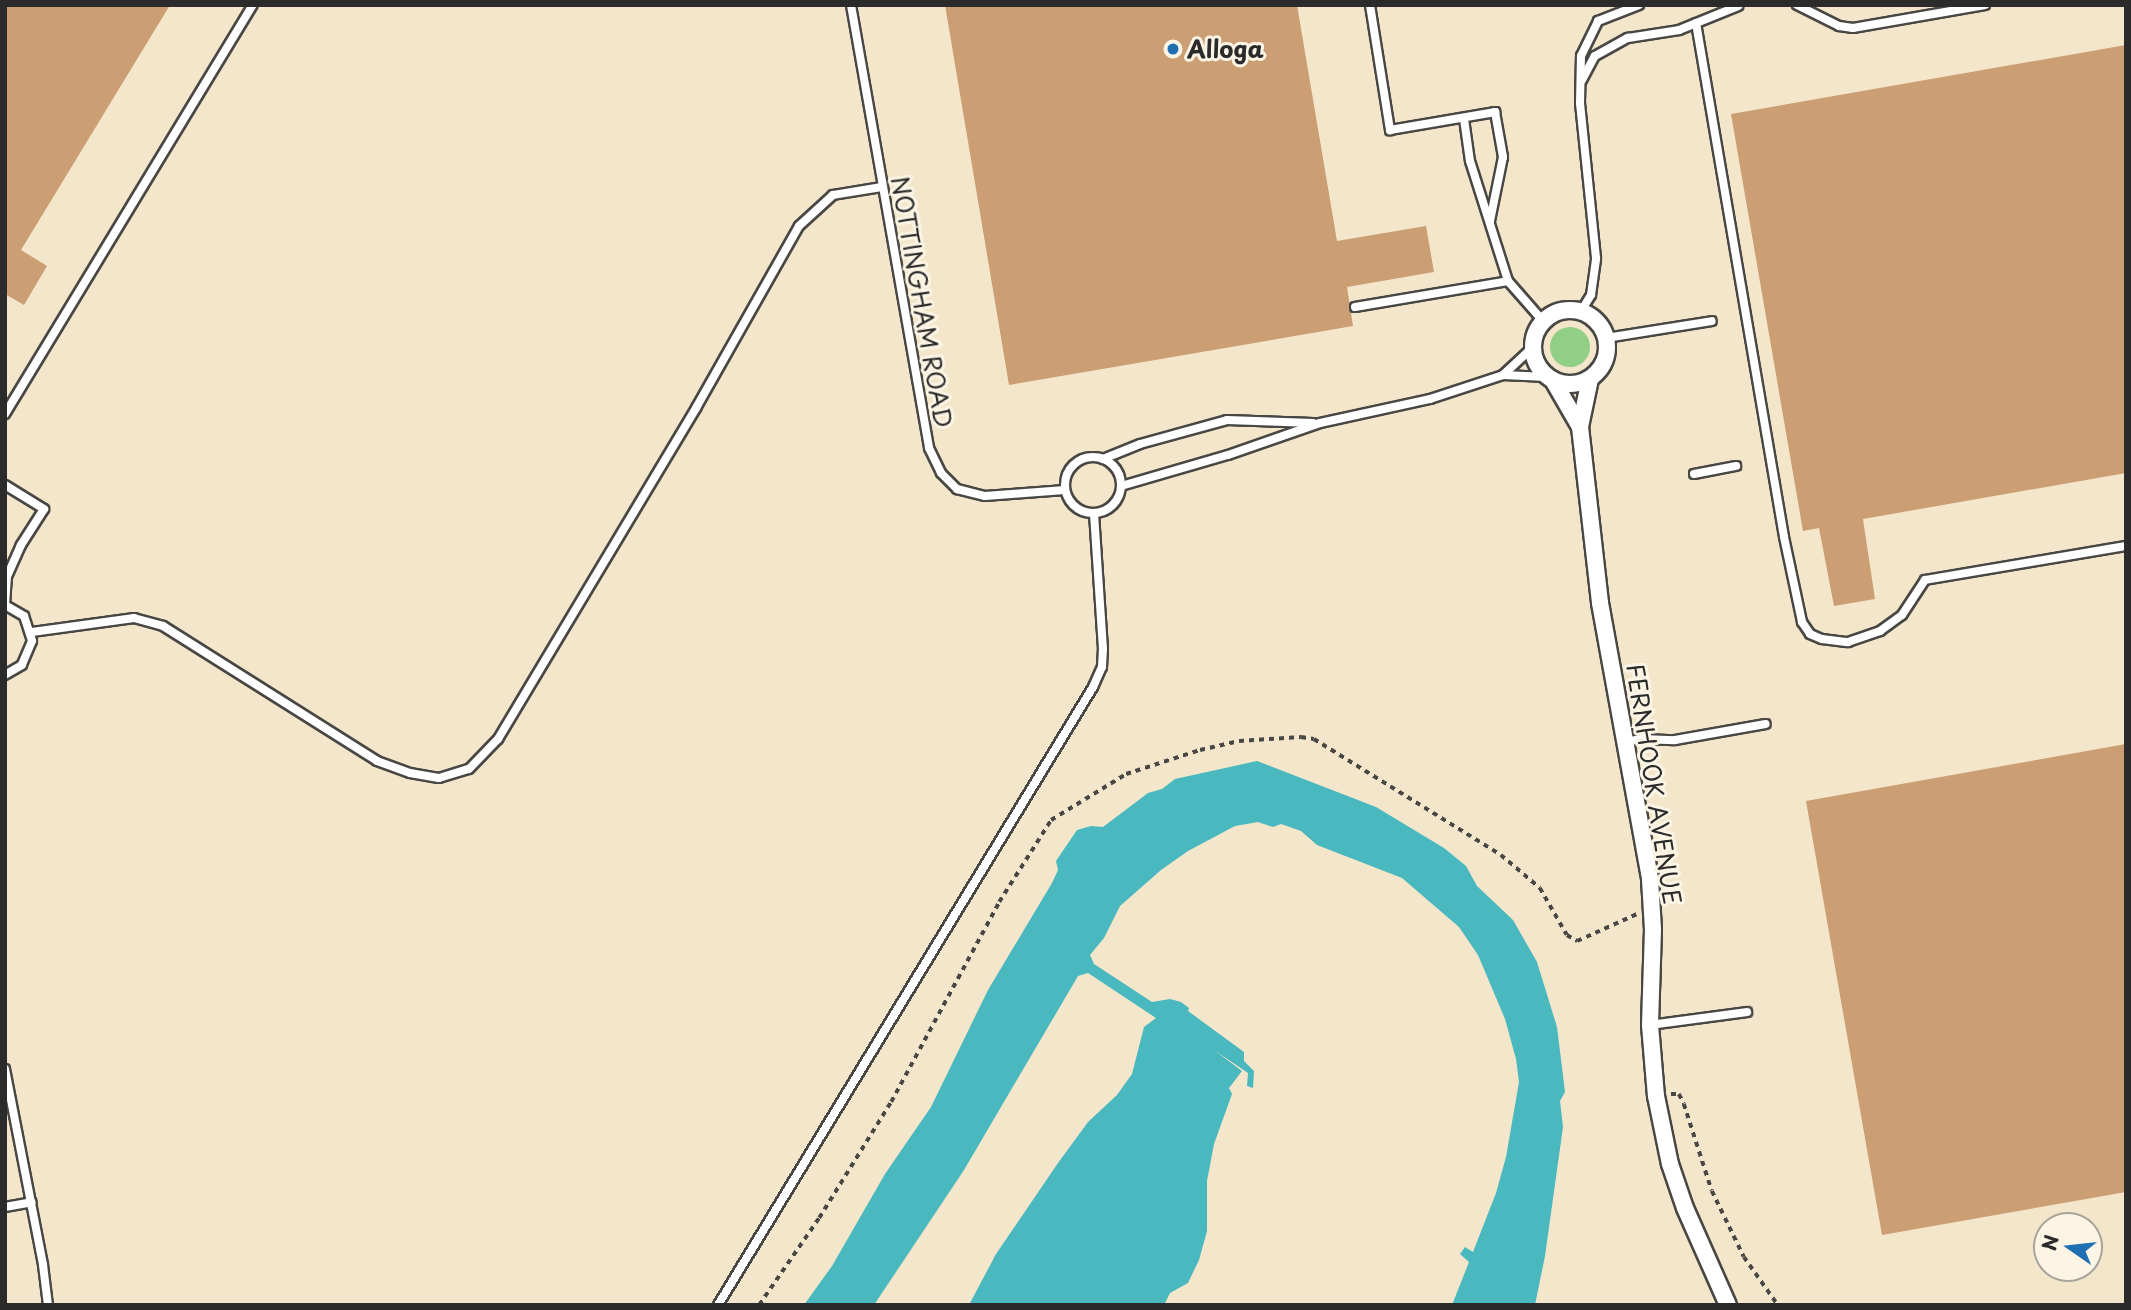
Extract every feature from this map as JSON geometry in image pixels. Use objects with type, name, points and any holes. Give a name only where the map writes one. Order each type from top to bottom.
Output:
[{"type":"street","points":[[1564,310],[1581,311],[1600,324],[1606,338],[1605,361],[1590,379],[1566,385],[1550,380],[1539,369],[1532,348],[1533,338],[1543,321],[1564,310]]},
{"type":"street","name":"FERNHOOK AVENUE","points":[[1590,379],[1580,427],[1600,603],[1626,742],[1651,905],[1650,1025],[1656,1097],[1670,1164],[1685,1208],[1728,1305]]},
{"type":"street","name":"FERNHOOK AVENUE","points":[[1550,380],[1580,427]]},
{"type":"lane","points":[[5,414],[253,5]]},
{"type":"lane","name":"NOTTINGHAM ROAD","points":[[851,5],[929,448],[941,473],[957,489],[985,496],[1065,490]]},
{"type":"lane","points":[[1370,5],[1390,130],[1495,112],[1503,158],[1490,221]]},
{"type":"lane","points":[[1581,311],[1591,295],[1596,258],[1580,82],[1581,56],[1598,21],[1639,5]]},
{"type":"lane","points":[[1732,5],[1748,5]]},
{"type":"lane","points":[[1797,5],[1839,26],[1853,28],[1985,5]]},
{"type":"lane","points":[[1580,82],[1595,56],[1628,38],[1679,30],[1738,6]]},
{"type":"lane","points":[[1696,23],[1784,537],[1802,622],[1810,634],[1822,639],[1848,642],[1880,631],[1902,615],[1925,580],[2126,546]]},
{"type":"lane","points":[[1464,119],[1470,161],[1508,281],[1543,321]]},
{"type":"lane","points":[[32,632],[134,618],[163,626],[377,761],[410,773],[439,778],[470,769],[498,739],[696,408],[799,226],[833,195],[882,187]]},
{"type":"lane","points":[[1355,307],[1508,281]]},
{"type":"lane","points":[[1606,338],[1712,321]]},
{"type":"lane","points":[[1503,375],[1532,348]]},
{"type":"lane","points":[[1121,486],[1228,455],[1320,423],[1430,399],[1503,375],[1550,380]]},
{"type":"lane","points":[[1103,459],[1113,465],[1121,486],[1113,505],[1094,513],[1075,507],[1065,490],[1065,480],[1075,463],[1084,458],[1103,459],[1140,444],[1227,420],[1320,423]]},
{"type":"lane","points":[[1694,474],[1736,467]]},
{"type":"lane","points":[[5,485],[44,509],[21,545],[8,576],[5,603],[24,616],[32,632],[28,658],[16,670],[5,674]]},
{"type":"lane","points":[[718,1305],[1093,687],[1102,667],[1104,649],[1094,513]]},
{"type":"lane","points":[[1626,742],[1640,739],[1675,740],[1766,724]]},
{"type":"lane","points":[[1650,1025],[1747,1012]]},
{"type":"lane","points":[[5,1069],[32,1202],[48,1305]]},
{"type":"lane","points":[[5,1207],[32,1202]]},
{"type":"path","points":[[759,1305],[819,1218],[891,1102],[999,902],[1051,820],[1126,774],[1239,741],[1301,737],[1314,739],[1501,855],[1540,888],[1567,935],[1577,941],[1618,924],[1651,905]]},
{"type":"path","points":[[1656,1097],[1679,1094],[1717,1202],[1744,1257],[1779,1305]]},
{"type":"green space","points":[[1570,327],[1584,333],[1590,347],[1584,361],[1570,367],[1556,361],[1550,347],[1556,333]]},
{"type":"water","points":[[1257,761],[1376,807],[1444,848],[1466,866],[1477,886],[1513,920],[1537,962],[1557,1027],[1565,1092],[1560,1101],[1563,1127],[1545,1256],[1535,1305],[1452,1305],[1469,1262],[1460,1254],[1465,1247],[1473,1252],[1496,1193],[1506,1157],[1519,1082],[1505,1019],[1478,955],[1459,927],[1402,878],[1317,845],[1301,831],[1281,824],[1273,827],[1258,822],[1235,826],[1188,851],[1161,870],[1120,906],[1104,938],[1090,955],[1094,964],[1152,1002],[1170,999],[1181,1002],[1189,1008],[1188,1011],[1244,1052],[1244,1061],[1254,1071],[1253,1088],[1247,1086],[1248,1073],[1214,1050],[1242,1071],[1229,1088],[1232,1094],[1214,1144],[1207,1181],[1207,1231],[1199,1260],[1188,1283],[1170,1293],[1164,1305],[969,1305],[996,1254],[1058,1163],[1088,1122],[1117,1095],[1132,1074],[1144,1027],[1156,1018],[1088,973],[1078,976],[964,1170],[874,1305],[804,1305],[832,1266],[885,1174],[931,1107],[988,990],[1052,883],[1058,870],[1056,861],[1077,830],[1091,826],[1103,827],[1148,793],[1162,789],[1175,779]]},
{"type":"building","points":[[5,5],[170,5],[21,250],[47,266],[24,305],[5,294]]},
{"type":"building","points":[[945,5],[1297,5],[1337,241],[1426,226],[1434,272],[1347,287],[1353,326],[1009,385]]},
{"type":"building","points":[[2126,45],[2126,473],[1863,519],[1875,599],[1834,606],[1819,528],[1803,531],[1731,114]]},
{"type":"building","points":[[2126,744],[2126,1192],[1882,1235],[1806,801]]},
{"type":"place","name":"Alloga","points":[[1173,49]]}]
